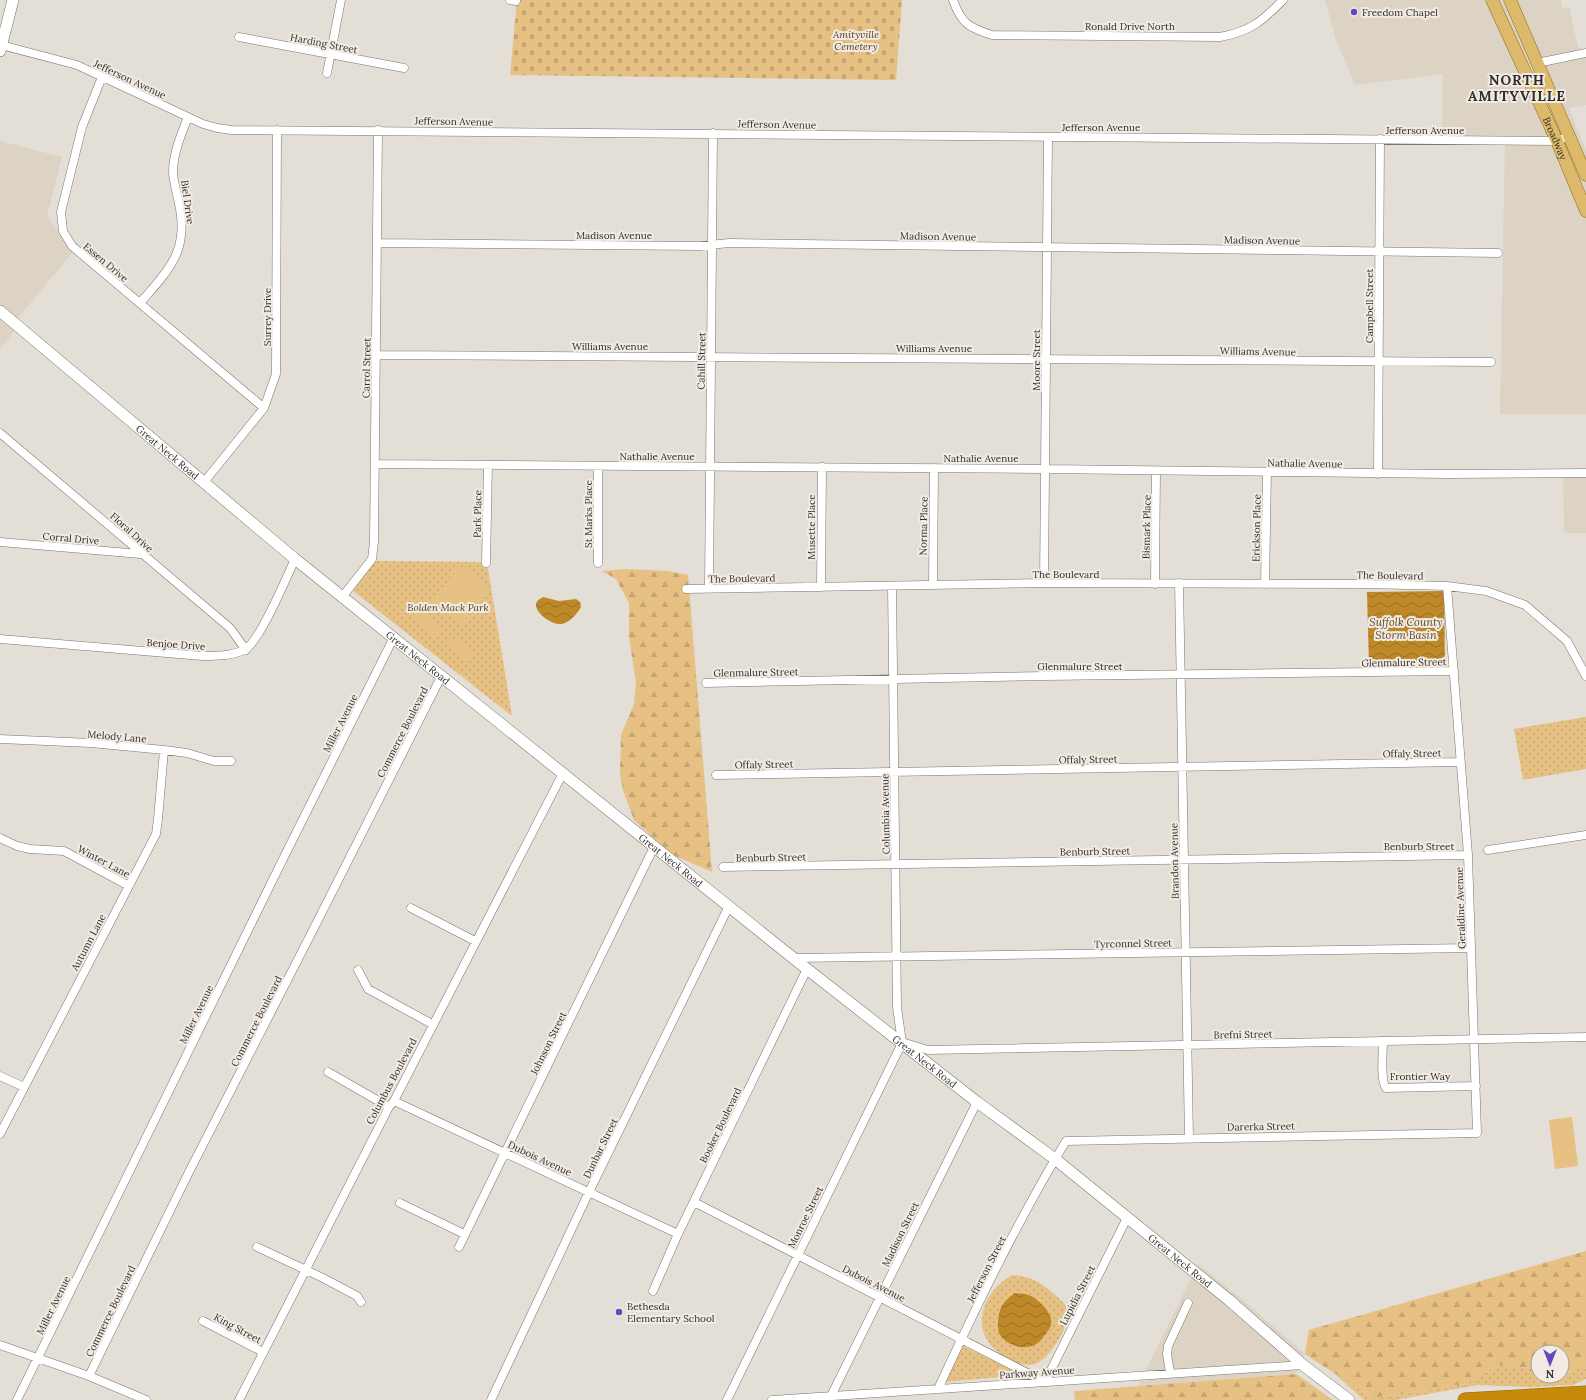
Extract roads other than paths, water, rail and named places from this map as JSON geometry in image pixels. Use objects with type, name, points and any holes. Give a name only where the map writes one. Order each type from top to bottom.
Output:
[{"type":"highway","points":[[1465,1400],[1582,1391]]},
{"type":"main road","points":[[1,48],[13,0]]},
{"type":"main road","name":"Broadway","points":[[1492,0],[1557,140],[1586,211]]},
{"type":"main road","points":[[1503,0],[1517,31],[1524,33]]},
{"type":"main road","name":"Broadway","points":[[1510,0],[1586,175]]},
{"type":"main road","name":"Great Neck Road","points":[[0,310],[205,481],[295,559],[654,847],[796,958],[807,969],[977,1102],[1055,1159],[1229,1300],[1303,1364],[1349,1400]]},
{"type":"street","points":[[327,73],[341,0]]},
{"type":"street","name":"Ronald Drive North","points":[[953,0],[957,13],[967,24],[977,31],[992,35],[1220,37],[1239,33],[1254,26],[1266,17],[1283,0]]},
{"type":"street","name":"Harding Street","points":[[239,37],[404,68]]},
{"type":"street","name":"Jefferson Avenue","points":[[1,48],[77,66],[188,117],[217,128],[277,130],[1380,139],[1557,140],[1569,136]]},
{"type":"street","points":[[1537,63],[1586,53]]},
{"type":"street","name":"Essen Drive","points":[[102,77],[82,127],[61,212],[63,231],[72,246],[264,408]]},
{"type":"street","name":"Biel Drive","points":[[140,303],[167,270],[176,256],[182,231],[180,209],[173,172],[176,150],[188,117]]},
{"type":"street","name":"Surrey Drive","points":[[205,481],[264,408],[276,374],[277,130]]},
{"type":"street","name":"Carrol Street","points":[[343,596],[372,559],[374,542],[376,464],[378,130]]},
{"type":"street","name":"Cahill Street","points":[[709,588],[713,133]]},
{"type":"street","name":"Moore Street","points":[[1044,583],[1048,137]]},
{"type":"street","name":"Campbell Street","points":[[1378,474],[1380,139]]},
{"type":"street","name":"Madison Avenue","points":[[378,243],[599,245],[712,245],[729,243],[1498,253]]},
{"type":"street","name":"Williams Avenue","points":[[376,355],[1491,362]]},
{"type":"street","name":"Floral Drive","points":[[0,433],[94,511],[141,554],[230,628],[246,650]]},
{"type":"street","name":"Nathalie Avenue","points":[[376,464],[1045,469],[1378,474],[1586,474]]},
{"type":"street","name":"Park Place","points":[[486,563],[488,465]]},
{"type":"street","name":"St Marks Place","points":[[598,466],[598,563]]},
{"type":"street","name":"Musette Place","points":[[821,587],[822,467]]},
{"type":"street","name":"Norma Place","points":[[933,585],[934,468]]},
{"type":"street","name":"Bismark Place","points":[[1155,584],[1156,471]]},
{"type":"street","name":"Erickson Place","points":[[1265,584],[1267,472]]},
{"type":"street","name":"Corral Drive","points":[[0,542],[141,554]]},
{"type":"street","points":[[246,650],[260,633],[295,559]]},
{"type":"street","name":"The Boulevard","points":[[686,589],[1044,583],[1447,586],[1486,591],[1525,605],[1566,642],[1586,676]]},
{"type":"street","name":"Brandon Avenue","points":[[1179,583],[1189,1138]]},
{"type":"street","name":"Columbia Avenue","points":[[892,586],[897,1011],[902,1042]]},
{"type":"street","name":"Geraldine Avenue","points":[[1447,586],[1468,855],[1474,1039]]},
{"type":"street","name":"Miller Avenue","points":[[17,1400],[277,871],[394,637]]},
{"type":"street","name":"Benjoe Drive","points":[[0,639],[202,656],[226,656],[246,650]]},
{"type":"street","name":"Glenmalure Street","points":[[706,683],[1454,671]]},
{"type":"street","name":"Commerce Boulevard","points":[[89,1376],[188,1174],[442,676]]},
{"type":"street","name":"Melody Lane","points":[[0,739],[91,743],[164,750],[187,753],[214,761],[231,762]]},
{"type":"street","name":"Autumn Lane","points":[[0,1134],[156,834],[164,750]]},
{"type":"street","name":"Offaly Street","points":[[716,775],[1460,762]]},
{"type":"street","name":"Columbus Boulevard","points":[[239,1400],[563,773]]},
{"type":"street","points":[[1488,850],[1539,843],[1586,834]]},
{"type":"street","name":"Winter Lane","points":[[0,838],[17,846],[30,849],[64,851],[78,857],[129,886]]},
{"type":"street","name":"Johnson Street","points":[[458,1247],[654,847]]},
{"type":"street","name":"Benburb Street","points":[[723,867],[1468,855]]},
{"type":"street","name":"Dunbar Street","points":[[491,1400],[589,1192],[729,906]]},
{"type":"street","points":[[411,908],[476,941]]},
{"type":"street","name":"Tyrconnel Street","points":[[796,958],[1471,948]]},
{"type":"street","name":"Booker Boulevard","points":[[653,1291],[678,1234],[807,969]]},
{"type":"street","points":[[358,970],[368,989],[432,1024]]},
{"type":"street","name":"Brefni Street","points":[[902,1042],[928,1050],[1586,1037]]},
{"type":"street","points":[[1474,1039],[1476,1086]]},
{"type":"street","name":"Frontier Way","points":[[1383,1041],[1383,1077],[1386,1088],[1476,1086]]},
{"type":"street","name":"Monroe Street","points":[[727,1400],[796,1256],[902,1042]]},
{"type":"street","name":"Dubois Avenue","points":[[328,1072],[391,1104],[505,1153],[678,1234]]},
{"type":"street","points":[[0,1076],[24,1087]]},
{"type":"street","name":"Darerka Street","points":[[1055,1159],[1066,1141],[1477,1133],[1476,1086]]},
{"type":"street","name":"Madison Street","points":[[830,1396],[977,1102]]},
{"type":"street","name":"Jefferson Street","points":[[938,1389],[961,1339],[1055,1159]]},
{"type":"street","name":"Dubois Avenue","points":[[694,1202],[796,1256],[1045,1382]]},
{"type":"street","points":[[400,1203],[464,1234]]},
{"type":"street","name":"Lupidia Street","points":[[1045,1382],[1127,1218]]},
{"type":"street","points":[[257,1247],[305,1271],[323,1278],[357,1296],[361,1302]]},
{"type":"street","points":[[1170,1373],[1167,1354],[1168,1346],[1188,1303]]},
{"type":"street","name":"King Street","points":[[203,1320],[263,1352]]},
{"type":"street","points":[[0,1345],[89,1376],[136,1398]]},
{"type":"street","name":"Parkway Avenue","points":[[772,1400],[1303,1364]]},
{"type":"water","name":"Suffolk County Storm Basin","points":[[1444,591],[1445,664],[1369,666],[1367,592]]},
{"type":"water","points":[[543,597],[559,601],[576,599],[580,602],[581,607],[575,616],[569,621],[562,624],[556,624],[544,617],[536,607],[537,602]]},
{"type":"water","points":[[1015,1293],[1032,1296],[1044,1306],[1050,1316],[1051,1324],[1047,1332],[1036,1344],[1018,1347],[1007,1342],[999,1333],[998,1324],[1000,1310],[1007,1299]]},
{"type":"place","name":"Freedom Chapel","points":[[1354,12]]},
{"type":"place","name":"Bethesda Elementary School","points":[[619,1312]]},
{"type":"district","name":"NORTH AMITYVILLE","points":[[1517,88]]},
{"type":"park label","name":"Amityville Cemetery","points":[[856,40]]},
{"type":"park label","name":"Bolden Mack Park","points":[[448,607]]}]
